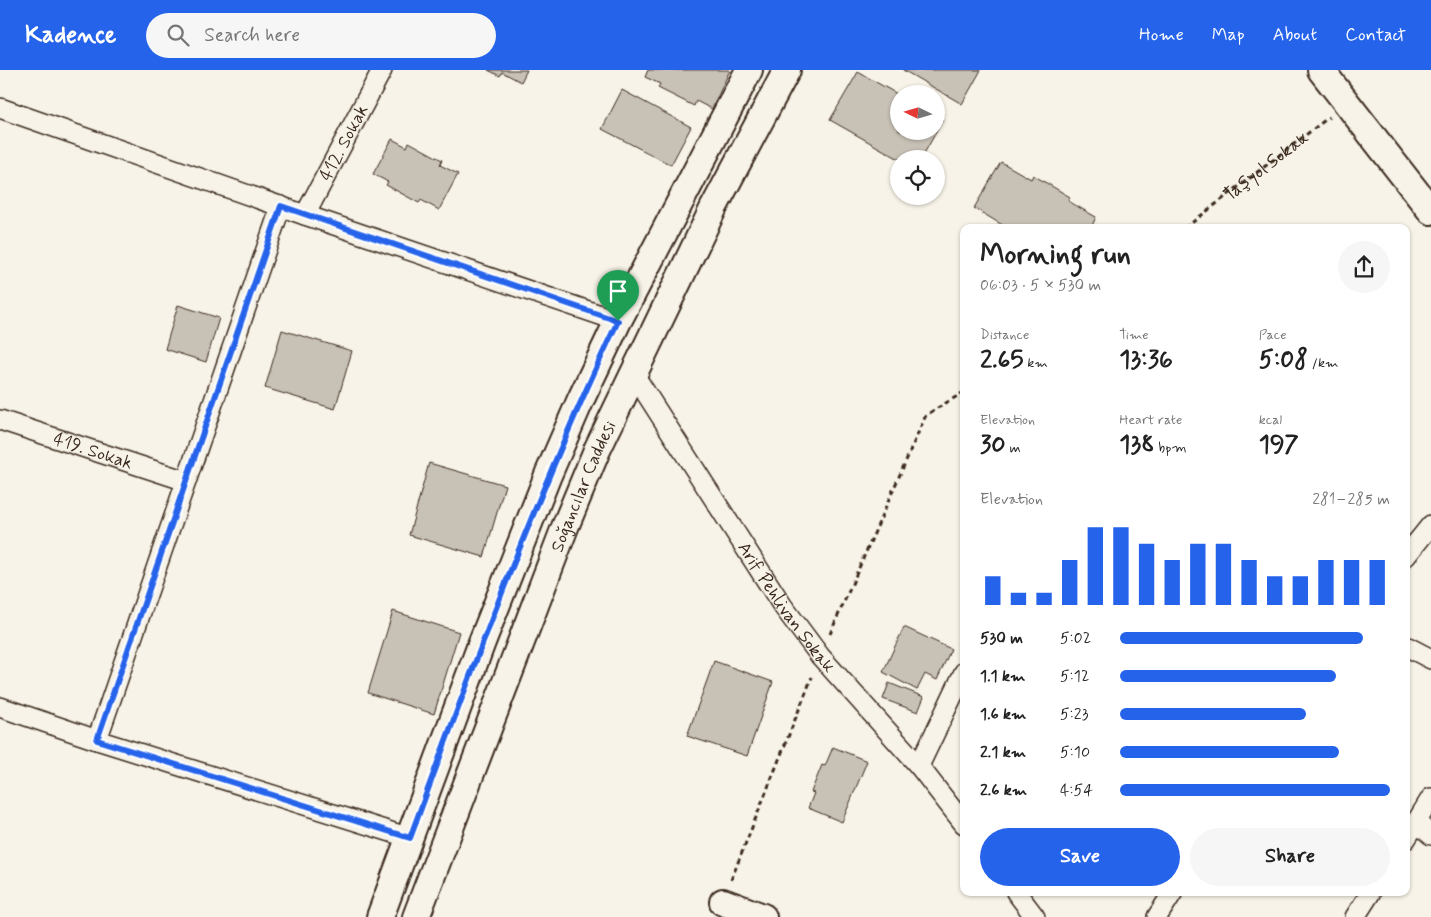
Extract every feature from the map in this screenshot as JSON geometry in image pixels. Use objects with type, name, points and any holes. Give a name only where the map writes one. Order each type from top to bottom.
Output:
[{"type":"main road","name":"Soğancılar Caddesi","points":[[380,917],[482,642],[548,476],[581,399],[618,321],[748,70]]},
{"type":"main road","name":"Soğancılar Caddesi","points":[[416,917],[565,527],[597,450],[714,207],[788,70]]},
{"type":"main road","points":[[1322,70],[1431,211]]},
{"type":"main road","points":[[720,909],[763,917]]},
{"type":"street","name":"412. Sokak","points":[[305,215],[382,70]]},
{"type":"street","points":[[0,108],[305,215],[618,321]]},
{"type":"street","points":[[97,740],[281,206]]},
{"type":"street","name":"Arif Pehlivan Sokak","points":[[633,373],[782,605],[820,656],[919,766],[960,819]]},
{"type":"street","name":"419. Sokak","points":[[0,420],[186,481]]},
{"type":"street","points":[[1410,551],[1431,525]]},
{"type":"street","points":[[1410,648],[1431,659]]},
{"type":"street","points":[[919,766],[960,680]]},
{"type":"street","points":[[0,707],[97,740],[410,838]]},
{"type":"street","points":[[1410,832],[1431,798]]},
{"type":"street","points":[[1416,822],[1431,836]]},
{"type":"street","points":[[1019,896],[1035,917]]},
{"type":"street","points":[[1157,917],[1170,896]]},
{"type":"street","points":[[1355,917],[1368,896]]},
{"type":"path","name":"Taşyol Sokak","points":[[1190,224],[1348,102]]},
{"type":"building","points":[[488,70],[527,70],[521,82],[502,72],[500,76]]},
{"type":"building","points":[[648,70],[730,70],[712,109],[696,101],[694,106],[658,88],[660,84],[645,77]]},
{"type":"building","points":[[903,70],[981,70],[962,104],[945,94],[945,85],[929,85]]},
{"type":"building","points":[[858,72],[890,90],[890,140],[932,140],[926,150],[890,150],[890,154],[830,120]]},
{"type":"building","points":[[622,90],[691,127],[671,165],[602,129]]},
{"type":"building","points":[[392,139],[407,147],[409,142],[442,160],[440,165],[458,174],[439,210],[421,200],[419,203],[386,185],[388,182],[373,174]]},
{"type":"building","points":[[1001,162],[1031,179],[1033,175],[1070,197],[1068,201],[1096,217],[1093,224],[1001,224],[974,208]]},
{"type":"building","points":[[178,305],[219,318],[206,362],[165,349]]},
{"type":"building","points":[[282,330],[352,351],[335,409],[265,388]]},
{"type":"building","points":[[429,463],[505,485],[484,557],[409,535]]},
{"type":"building","points":[[393,611],[459,632],[434,714],[368,693]]},
{"type":"building","points":[[904,627],[951,649],[937,680],[925,674],[917,690],[883,672]]},
{"type":"building","points":[[714,661],[773,682],[747,756],[687,736]]},
{"type":"building","points":[[889,683],[924,697],[918,712],[883,699]]},
{"type":"building","points":[[833,747],[867,761],[842,822],[808,808],[814,793],[811,792],[822,765],[825,766]]},
{"type":"route","points":[[281,206],[618,321],[581,399],[548,476],[482,642],[410,838],[97,740],[281,206]]}]
